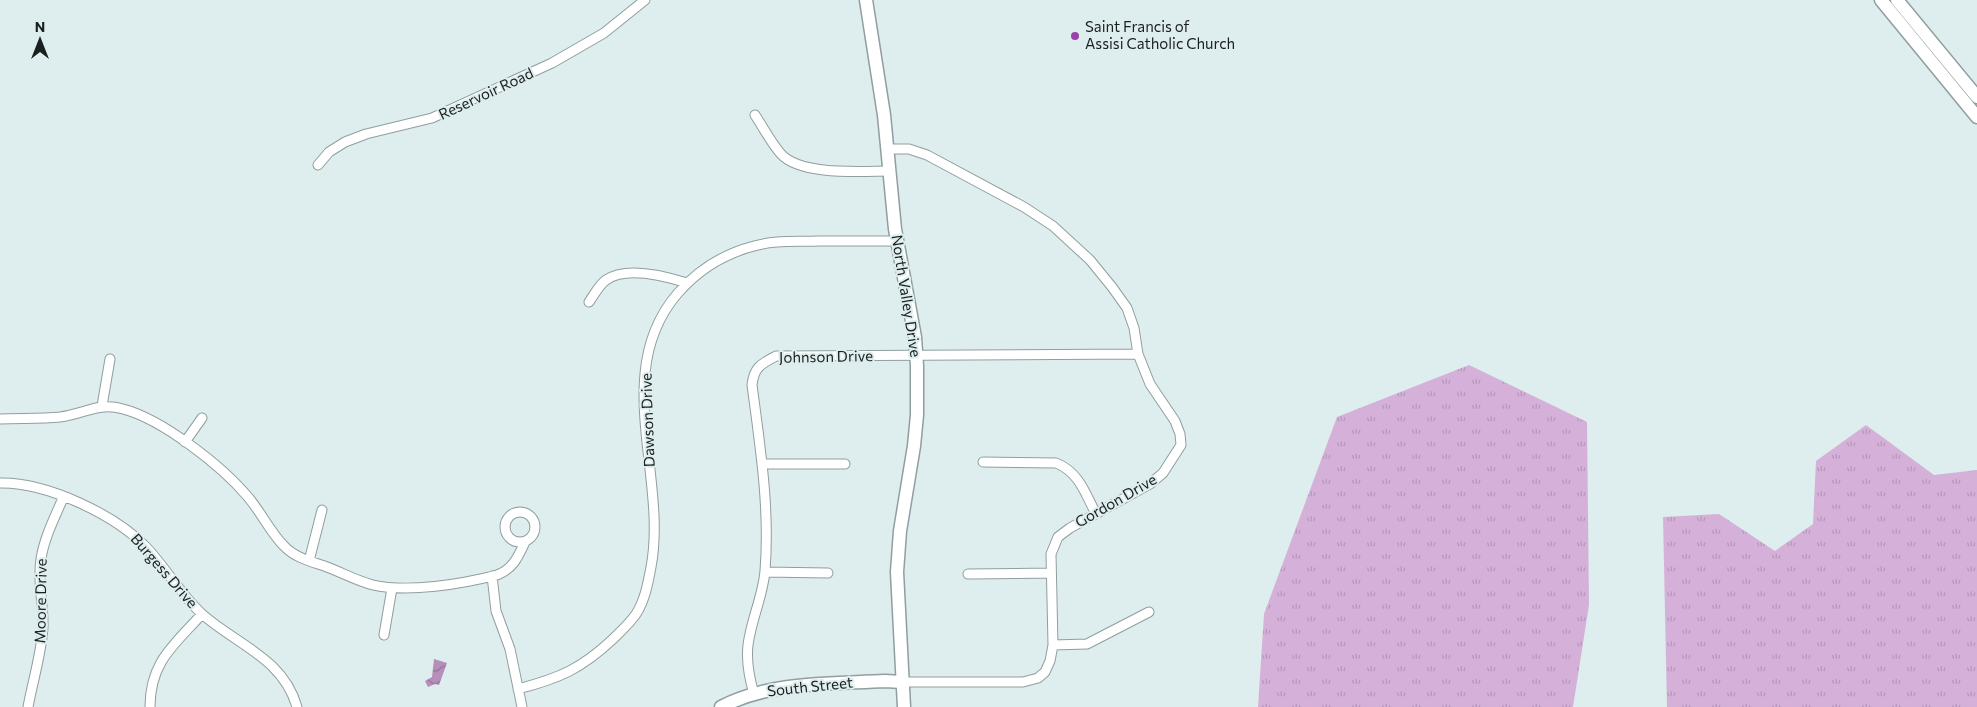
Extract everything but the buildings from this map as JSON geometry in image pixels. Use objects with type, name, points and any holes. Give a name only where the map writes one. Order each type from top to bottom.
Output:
[{"type":"street","name":"Reservoir Road","points":[[318,165],[329,152],[346,142],[366,134],[432,118],[558,60],[604,33],[645,0]]},
{"type":"street","name":"North Valley Drive","points":[[866,0],[888,150],[897,241],[913,328],[916,356],[917,415],[913,453],[902,510],[897,565],[897,600],[904,707]]},
{"type":"street","points":[[1881,0],[1977,117]]},
{"type":"street","points":[[1897,0],[1977,97]]},
{"type":"street","points":[[755,115],[782,155],[807,168],[835,171],[890,171]]},
{"type":"street","name":"Gordon Drive","points":[[888,150],[909,149],[927,154],[1024,207],[1054,226],[1090,260],[1122,301],[1134,328],[1138,354],[1150,384],[1175,421],[1180,434],[1181,445],[1163,473],[1150,484],[1070,528],[1058,537],[1051,554],[1054,645],[1050,662],[1045,672],[1038,678],[1023,682],[902,682]]},
{"type":"street","name":"Dawson Drive","points":[[518,688],[554,678],[583,664],[625,627],[636,614],[642,602],[652,563],[655,526],[646,447],[644,388],[646,364],[652,336],[673,299],[700,271],[721,258],[756,246],[789,242],[897,241]]},
{"type":"street","points":[[588,302],[605,280],[620,274],[646,273],[687,283]]},
{"type":"street","name":"Johnson Drive","points":[[754,694],[748,664],[748,643],[760,601],[765,572],[766,529],[763,464],[752,385],[754,373],[762,363],[776,356],[1138,354]]},
{"type":"street","points":[[102,406],[110,359]]},
{"type":"street","points":[[0,419],[58,417],[102,406],[125,409],[140,415],[186,442],[227,475],[246,495],[284,547],[309,561],[364,582],[392,588],[427,587],[492,576],[506,571],[513,564],[526,542]]},
{"type":"street","points":[[186,442],[202,418]]},
{"type":"street","points":[[983,462],[1056,463],[1066,467],[1077,477],[1096,514]]},
{"type":"street","points":[[763,464],[845,464]]},
{"type":"street","name":"Burgess Drive","points":[[0,483],[35,487],[104,515],[128,530],[155,557],[176,587],[202,614],[224,632],[260,654],[273,665],[288,687],[297,707]]},
{"type":"street","name":"Moore Drive","points":[[28,707],[36,673],[43,620],[40,561],[63,498]]},
{"type":"street","points":[[309,561],[322,510]]},
{"type":"street","points":[[765,572],[828,573]]},
{"type":"street","points":[[968,574],[1051,573]]},
{"type":"street","points":[[492,576],[496,611],[510,649],[522,707]]},
{"type":"street","points":[[384,635],[392,588]]},
{"type":"street","points":[[1054,645],[1087,644],[1149,612]]},
{"type":"street","points":[[150,707],[153,678],[165,654],[202,614]]},
{"type":"street","name":"South Street","points":[[721,707],[754,694],[792,687],[885,681],[902,682]]},
{"type":"green space","points":[[1469,365],[1587,422],[1589,605],[1573,707],[1258,707],[1264,614],[1337,417]]},
{"type":"green space","points":[[1866,425],[1934,475],[1977,470],[1977,707],[1667,707],[1663,517],[1719,514],[1775,551],[1813,524],[1816,461]]},
{"type":"water","points":[[434,659],[447,663],[439,685],[435,684],[428,687],[425,681],[432,677]]},
{"type":"place","name":"Saint Francis of Assisi Catholic Church","points":[[1075,36]]}]
